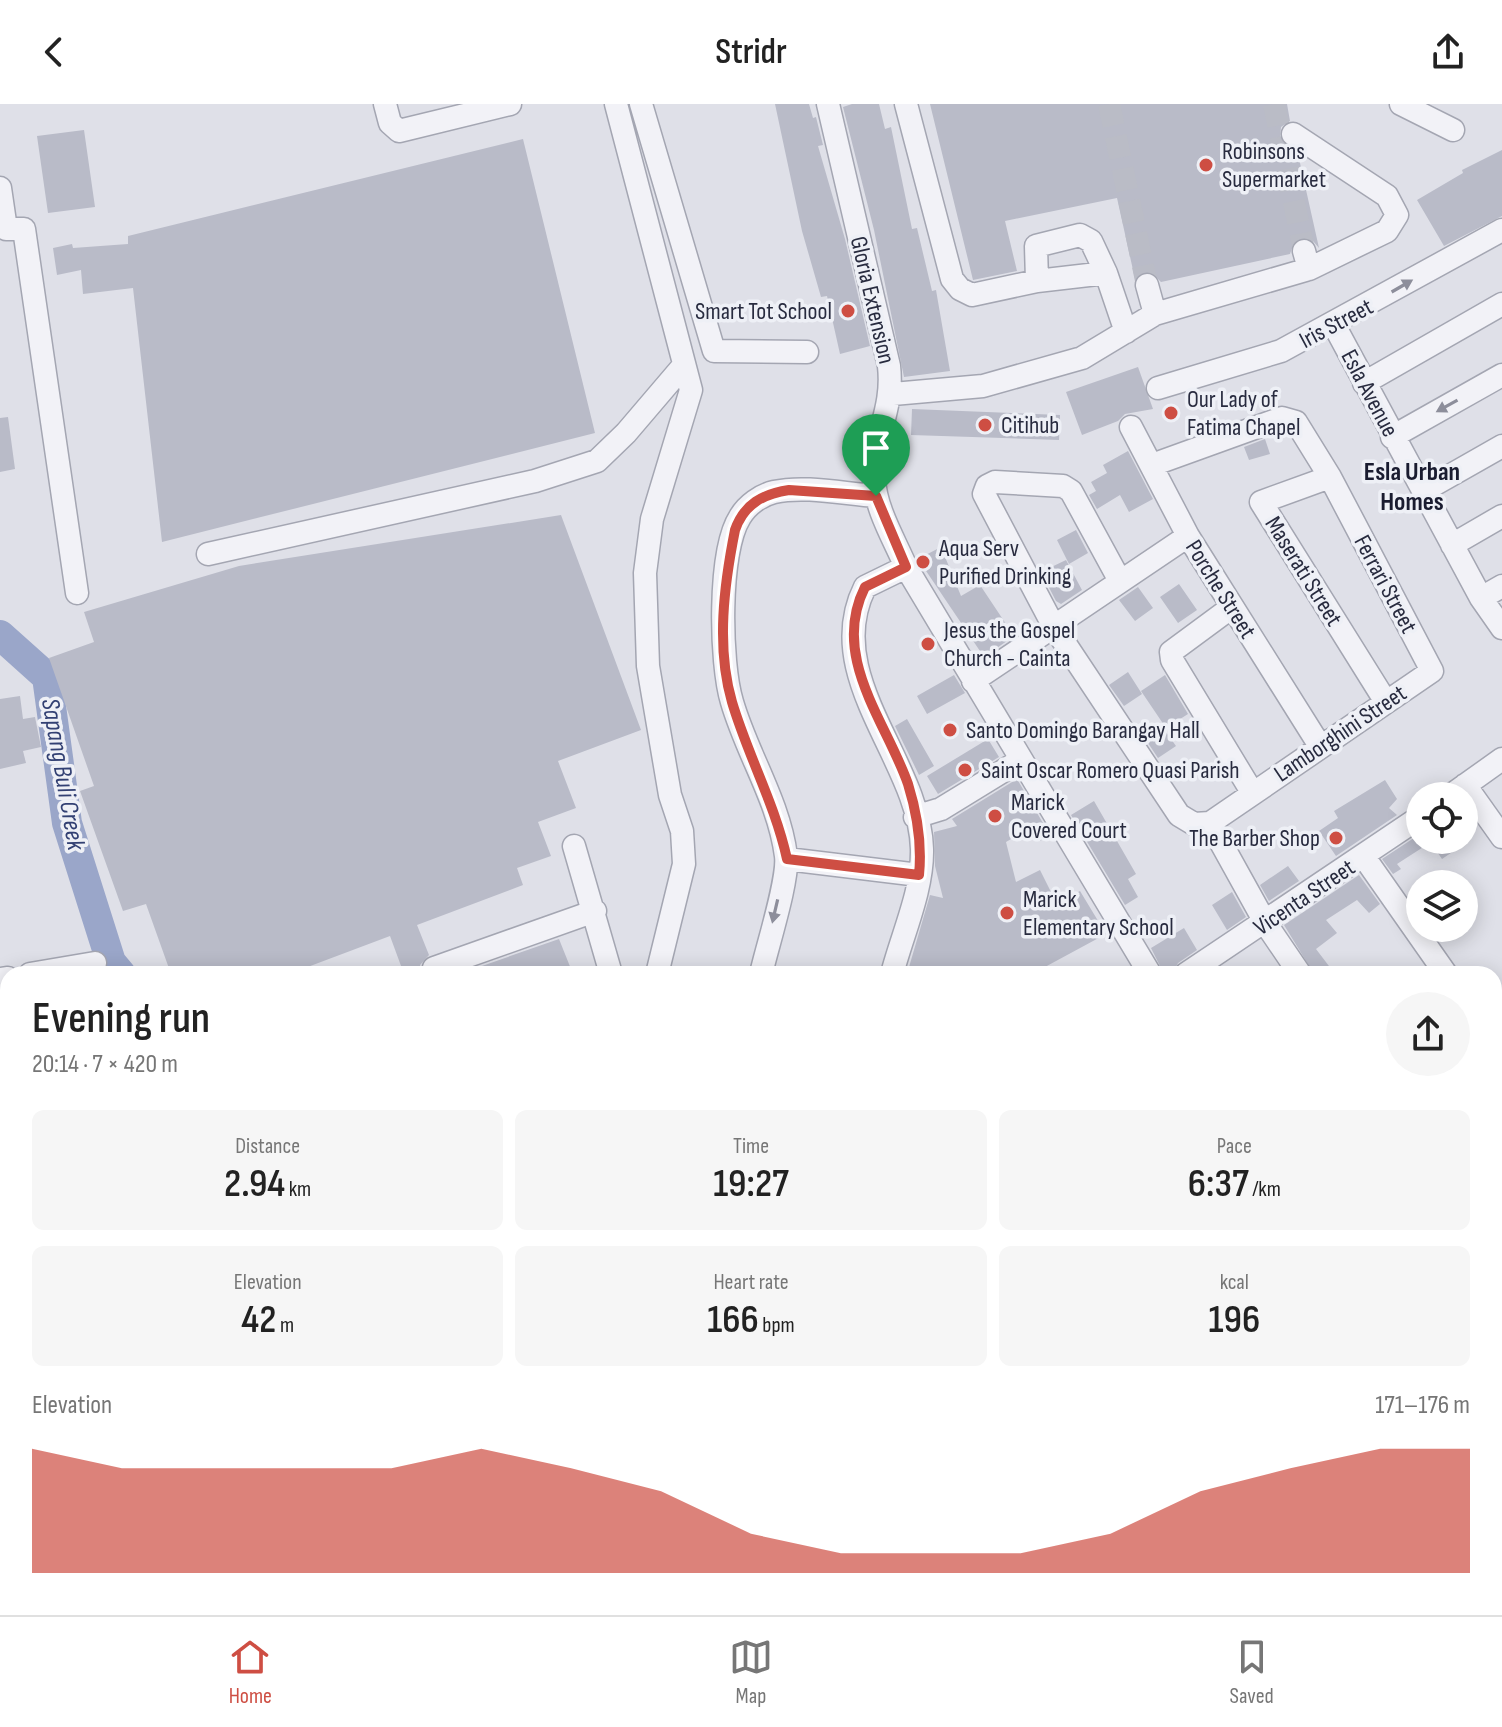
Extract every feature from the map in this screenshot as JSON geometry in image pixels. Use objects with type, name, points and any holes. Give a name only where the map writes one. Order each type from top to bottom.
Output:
[{"type":"street","points":[[385,104],[390,123],[399,131],[510,104]]},
{"type":"street","points":[[616,104],[691,390],[652,519],[645,573],[648,666],[667,784],[682,831],[684,864],[659,966]]},
{"type":"street","points":[[641,104],[714,351],[807,352]]},
{"type":"street","name":"Gloria Extension","points":[[828,104],[893,394],[879,437],[874,476],[876,496]]},
{"type":"street","points":[[906,104],[952,279],[960,289],[972,295],[1037,281],[1106,273]]},
{"type":"street","points":[[1401,104],[1453,130]]},
{"type":"street","points":[[893,394],[983,386],[1082,358],[1155,314],[1387,231],[1397,215],[1387,196],[1293,134]]},
{"type":"street","points":[[0,188],[6,229],[24,229],[77,593]]},
{"type":"street","name":"Iris Street","points":[[1158,388],[1281,351],[1334,325],[1502,230]]},
{"type":"street","points":[[1037,281],[1036,246],[1080,235],[1091,241],[1106,273],[1126,332]]},
{"type":"street","points":[[1147,285],[1155,314]]},
{"type":"street","points":[[1364,383],[1502,304]]},
{"type":"street","name":"Esla Avenue","points":[[1334,325],[1481,598],[1502,628]]},
{"type":"street","points":[[208,554],[535,481],[597,461],[626,433],[684,365]]},
{"type":"street","points":[[1392,437],[1502,375]]},
{"type":"street","name":"Ferrari Street","points":[[1152,465],[1282,418],[1296,422],[1330,477],[1432,671]]},
{"type":"street","name":"Porche Street","points":[[1131,427],[1188,536],[1320,746]]},
{"type":"street","points":[[1423,491],[1502,446]]},
{"type":"street","name":"Maserati Street","points":[[1330,477],[1261,502],[1386,702]]},
{"type":"street","points":[[1120,581],[1071,491],[1063,486],[995,482],[987,486],[984,494],[1054,627],[1179,815],[1194,824],[1210,823],[1266,924],[1295,966]]},
{"type":"street","points":[[763,966],[787,859],[778,819],[732,703],[725,674],[723,623],[735,530],[745,510],[772,492],[789,490],[876,496],[906,567],[1145,966]]},
{"type":"street","points":[[1452,545],[1502,516]]},
{"type":"street","points":[[973,681],[1188,536]]},
{"type":"street","points":[[894,966],[919,875],[922,848],[908,784],[859,677],[855,646],[856,612],[865,587],[906,567]]},
{"type":"street","points":[[1481,598],[1502,586]]},
{"type":"street","points":[[1232,607],[1171,652],[1172,660],[1252,792]]},
{"type":"street","name":"Lamborghini Street","points":[[1210,823],[1432,671]]},
{"type":"street","points":[[1469,782],[1502,759]]},
{"type":"street","points":[[915,817],[941,809],[1021,760]]},
{"type":"street","points":[[1478,811],[1502,837]]},
{"type":"street","name":"Vicenta Street","points":[[1199,966],[1266,924],[1406,827]]},
{"type":"street","points":[[574,846],[609,966]]},
{"type":"street","points":[[1364,857],[1440,966]]},
{"type":"street","points":[[787,859],[919,875]]},
{"type":"street","points":[[440,966],[595,911]]},
{"type":"street","points":[[77,966],[95,963]]},
{"type":"building","points":[[775,104],[809,104],[813,118],[816,117],[823,145],[818,146],[845,239],[870,346],[840,354],[827,296],[821,297],[802,231]]},
{"type":"building","points":[[879,104],[885,129],[891,127],[912,229],[917,228],[932,291],[936,290],[950,371],[904,377],[874,230],[843,107]]},
{"type":"building","points":[[930,104],[1287,104],[1290,121],[1281,127],[1280,140],[1298,154],[1319,248],[1313,241],[1301,237],[1294,242],[1290,254],[1161,282],[1150,271],[1143,272],[1135,279],[1117,198],[1005,221],[1017,271],[973,280]]},
{"type":"building","points":[[84,130],[95,207],[48,213],[37,136]]},
{"type":"building","points":[[523,139],[595,433],[162,542],[133,288],[83,294],[81,270],[57,275],[53,248],[72,244],[73,248],[128,244],[128,236]]},
{"type":"building","points":[[1502,150],[1502,216],[1444,246],[1417,200],[1463,173],[1462,170]]},
{"type":"building","points":[[1138,367],[1153,409],[1125,414],[1118,421],[1082,435],[1066,392]]},
{"type":"building","name":"Citihub","points":[[912,409],[1060,415],[1059,440],[911,435]]},
{"type":"building","points":[[8,417],[15,469],[0,472],[0,418]]},
{"type":"building","points":[[1265,439],[1270,454],[1249,460],[1244,447]]},
{"type":"building","points":[[1128,451],[1153,499],[1129,512],[1120,495],[1097,509],[1089,495],[1096,491],[1091,482],[1107,473],[1103,465]]},
{"type":"building","points":[[561,515],[641,730],[558,761],[576,808],[538,822],[551,856],[517,868],[523,885],[417,925],[429,955],[420,966],[401,966],[390,936],[310,966],[168,966],[146,904],[123,911],[80,791],[94,786],[49,658],[94,642],[84,612],[239,566]]},
{"type":"building","points":[[1076,530],[1088,553],[1069,564],[1057,540]]},
{"type":"building","points":[[941,547],[961,596],[980,585],[1014,636],[984,657],[918,559]]},
{"type":"building","points":[[1066,560],[1082,590],[1061,604],[1056,601],[1041,572]]},
{"type":"building","points":[[1179,584],[1197,610],[1178,623],[1160,597]]},
{"type":"building","points":[[1138,587],[1153,608],[1135,621],[1119,600]]},
{"type":"building","points":[[1128,672],[1142,694],[1124,706],[1109,685]]},
{"type":"building","points":[[954,675],[965,693],[927,714],[917,696]]},
{"type":"building","points":[[1165,675],[1188,714],[1166,728],[1141,691]]},
{"type":"building","points":[[20,696],[23,719],[35,717],[41,747],[23,751],[26,763],[0,769],[0,699]]},
{"type":"building","points":[[907,719],[934,766],[919,775],[895,726]]},
{"type":"building","points":[[1161,725],[1176,746],[1158,758],[1144,737]]},
{"type":"building","name":"Saint Oscar Romero Quasi Parish","points":[[988,739],[999,757],[938,794],[927,776]]},
{"type":"building","name":"Marick Elementary School","points":[[1017,779],[1050,835],[1040,841],[1032,827],[1006,842],[1016,882],[1040,870],[1057,904],[1080,891],[1106,934],[1047,966],[909,966],[930,895],[943,898],[935,866],[934,832],[957,826],[952,819]]},
{"type":"building","points":[[1385,780],[1397,799],[1389,808],[1397,815],[1336,856],[1319,831],[1338,818],[1334,811]]},
{"type":"building","points":[[1094,801],[1136,874],[1128,879],[1138,897],[1125,905],[1071,815]]},
{"type":"building","points":[[1406,843],[1406,854],[1412,854],[1397,864],[1401,869],[1393,874],[1382,859]]},
{"type":"building","points":[[1288,866],[1299,881],[1269,901],[1260,885]]},
{"type":"building","points":[[1359,875],[1380,904],[1369,913],[1357,900],[1326,920],[1337,933],[1316,949],[1329,966],[1309,966],[1284,925]]},
{"type":"building","points":[[1232,892],[1246,917],[1227,930],[1212,905]]},
{"type":"building","points":[[1184,928],[1197,950],[1176,966],[1160,966],[1151,948]]},
{"type":"building","points":[[559,939],[570,966],[482,966]]},
{"type":"waterway","name":"Sapang Buli Creek","points":[[0,635],[47,677],[67,823],[114,966]]},
{"type":"tunnel","points":[[1109,104],[1147,285]]},
{"type":"tunnel","points":[[1274,104],[1304,251]]},
{"type":"place","name":"Robinsons Supermarket","points":[[1206,165]]},
{"type":"place","name":"Smart Tot School","points":[[848,311]]},
{"type":"place","name":"Our Lady of Fatima Chapel","points":[[1171,413]]},
{"type":"place","name":"Citihub","points":[[985,425]]},
{"type":"place","name":"Aqua Serv Purified Drinking","points":[[923,562]]},
{"type":"place","name":"Jesus the Gospel Church - Cainta","points":[[928,644]]},
{"type":"place","name":"Santo Domingo Barangay Hall","points":[[950,730]]},
{"type":"place","name":"Saint Oscar Romero Quasi Parish","points":[[965,770]]},
{"type":"place","name":"Marick Covered Court","points":[[995,816]]},
{"type":"place","name":"The Barber Shop","points":[[1336,838]]},
{"type":"place","name":"Marick Elementary School","points":[[1007,913]]},
{"type":"district","name":"Esla Urban Homes","points":[[1412,486]]},
{"type":"route","points":[[789,490],[876,496],[906,567],[865,587],[856,612],[855,646],[859,677],[908,784],[922,848],[919,875],[787,859],[778,819],[732,703],[725,674],[723,623],[728,561],[739,518],[745,510],[772,492],[789,490]]}]
